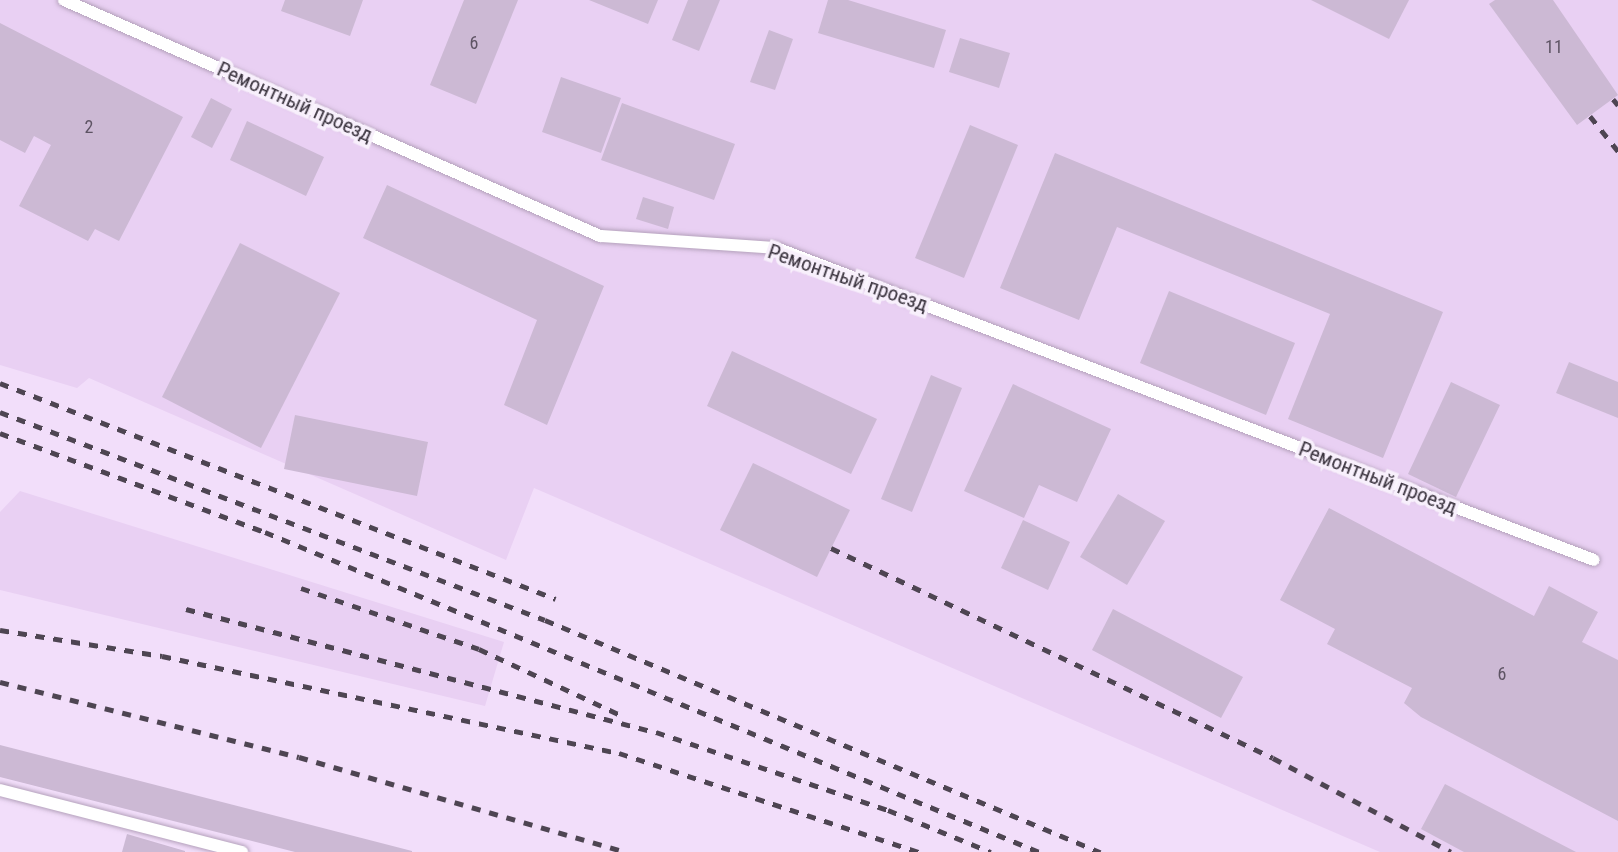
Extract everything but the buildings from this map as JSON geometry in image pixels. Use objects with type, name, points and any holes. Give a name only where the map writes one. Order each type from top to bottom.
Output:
[{"type":"lane","name":"Ремонтный проезд","points":[[64,0],[600,236],[776,248],[1594,561]]},
{"type":"lane","points":[[0,790],[242,852]]},
{"type":"shaded area","points":[[0,0],[1618,0],[1618,852],[1380,852],[534,488],[506,560],[89,378],[77,388],[0,365]]},
{"type":"shaded area","points":[[20,491],[504,642],[485,706],[0,590],[0,512]]},
{"type":"railway","points":[[1613,99],[1618,105]]},
{"type":"railway","points":[[1590,116],[1618,151]]},
{"type":"railway","points":[[0,383],[556,599]]},
{"type":"railway","points":[[0,412],[545,620],[1100,852]]},
{"type":"railway","points":[[0,433],[265,532],[1039,852]]},
{"type":"railway","points":[[831,548],[1273,758],[1451,852]]},
{"type":"railway","points":[[301,588],[479,649],[623,716]]},
{"type":"railway","points":[[186,609],[656,732],[888,810],[991,852]]},
{"type":"railway","points":[[0,630],[162,656],[619,753],[919,852]]},
{"type":"railway","points":[[0,682],[299,757],[627,852]]}]
